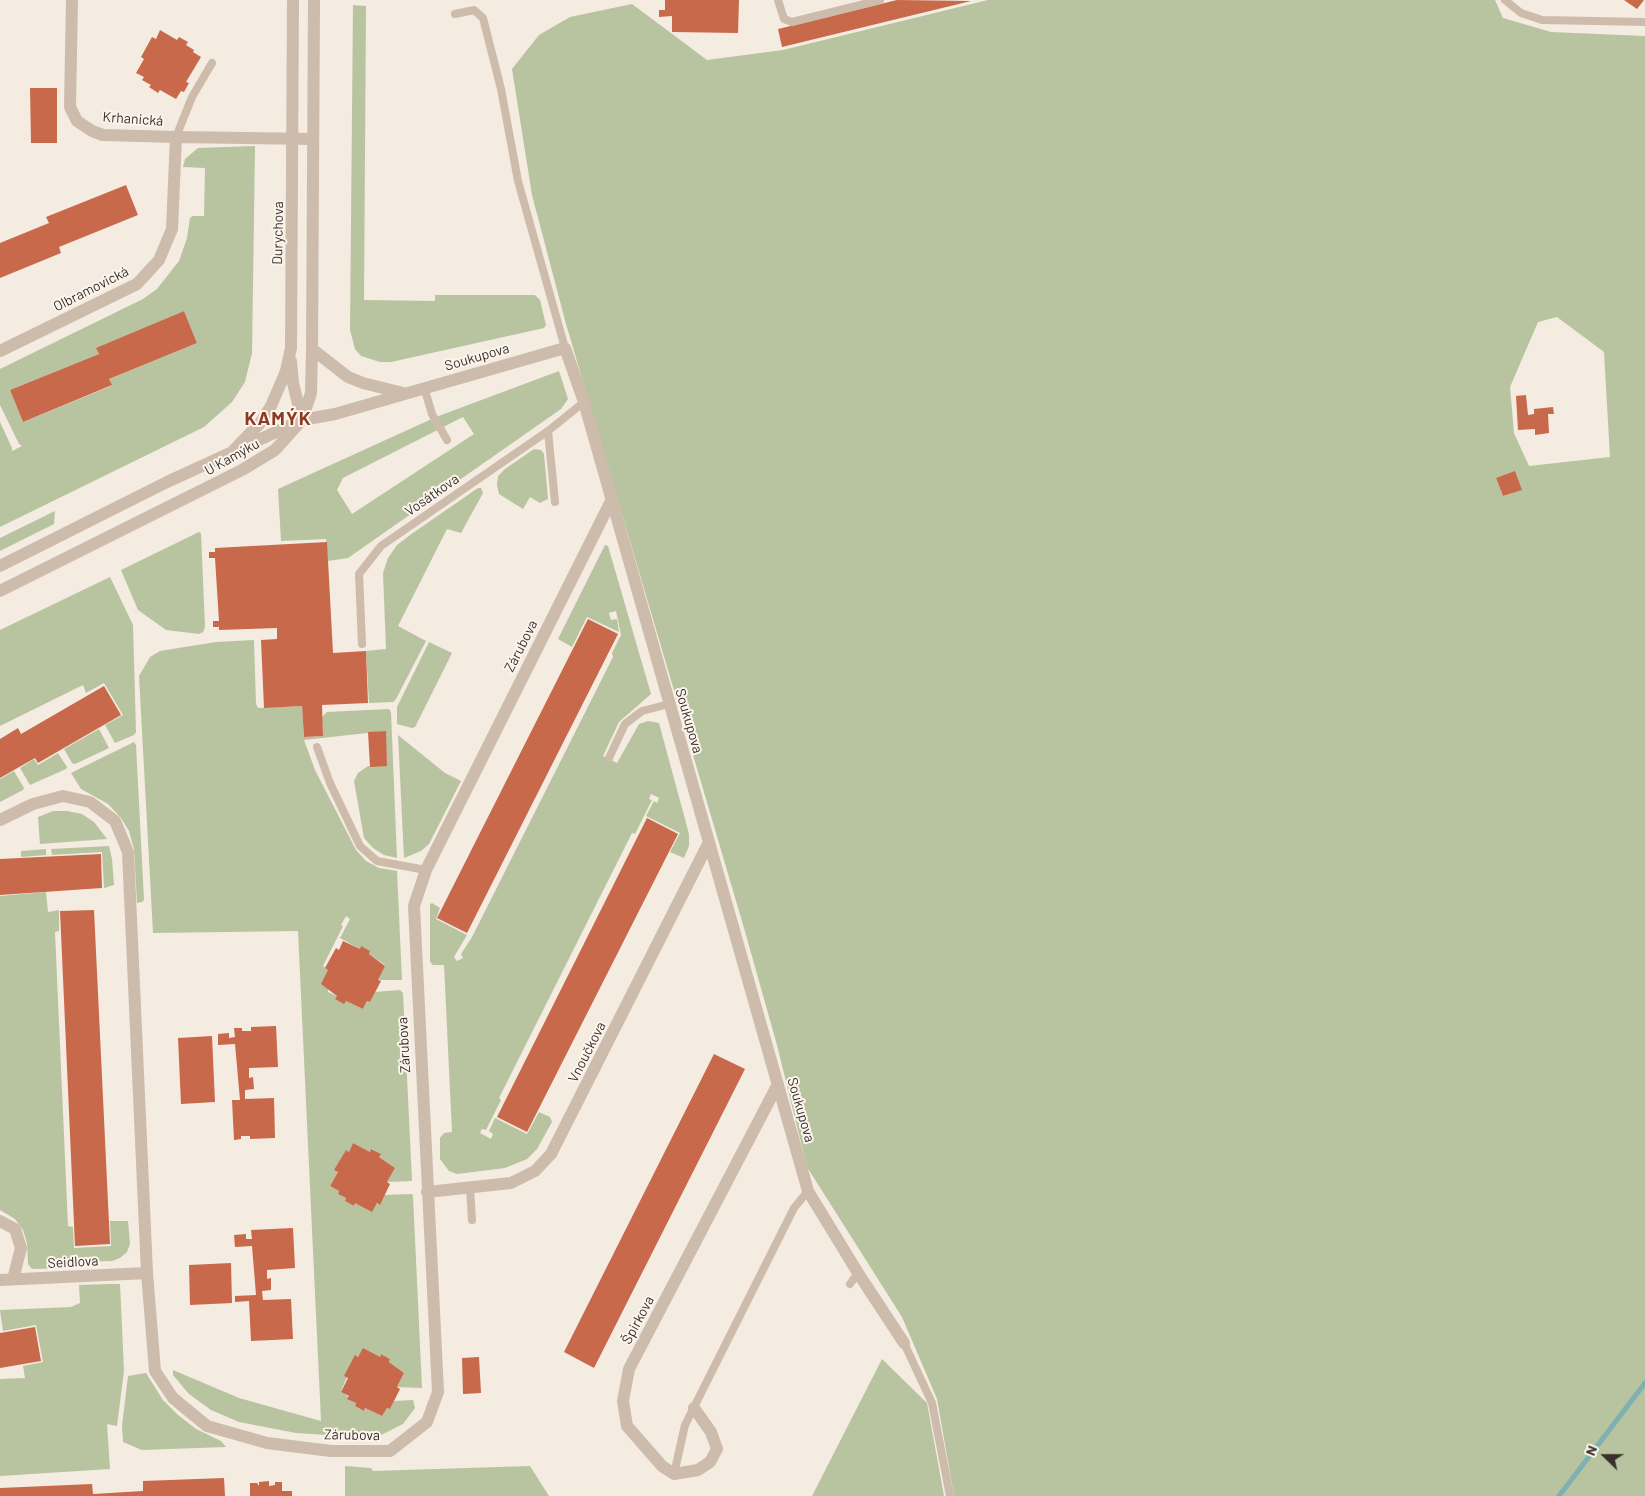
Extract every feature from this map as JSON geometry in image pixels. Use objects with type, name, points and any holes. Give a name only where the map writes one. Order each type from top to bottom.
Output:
[{"type":"street","name":"Krhanická","points":[[72,0],[70,107],[77,121],[103,134],[176,138],[313,138]]},
{"type":"street","name":"Durychova","points":[[234,450],[254,430],[271,406],[283,380],[291,348],[294,138],[293,0]]},
{"type":"street","points":[[302,420],[311,393],[314,0]]},
{"type":"street","name":"Olbramovická","points":[[0,351],[137,284],[159,260],[172,229],[176,138]]},
{"type":"street","points":[[291,348],[293,383],[302,420]]},
{"type":"street","name":"Soukupova","points":[[302,420],[335,414],[403,393],[566,348],[584,402],[808,1191],[904,1344]]},
{"type":"street","points":[[312,349],[348,376],[363,383],[403,393]]},
{"type":"street","name":"U Kamýku","points":[[0,566],[234,450],[302,420]]},
{"type":"street","name":"U Kamýku","points":[[0,591],[242,470],[275,450],[302,420]]},
{"type":"street","name":"Zárubova","points":[[0,820],[33,804],[64,796],[90,802],[115,821],[128,852],[147,1273],[155,1371],[173,1398],[207,1426],[267,1443],[331,1451],[390,1451],[427,1422],[438,1392],[414,906],[426,870],[611,502]]},
{"type":"street","name":"Vnoučkova","points":[[427,1192],[511,1183],[535,1170],[552,1154],[708,842]]},
{"type":"street","name":"Špirkova","points":[[674,1474],[662,1466],[627,1426],[623,1401],[629,1369],[778,1084]]},
{"type":"street","points":[[0,1220],[15,1229],[20,1248],[6,1279]]},
{"type":"street","name":"Seidlova","points":[[6,1279],[147,1273]]},
{"type":"street","points":[[674,1474],[698,1470],[710,1462],[717,1449],[711,1432],[694,1408]]},
{"type":"lane","points":[[778,0],[784,19],[792,22],[880,0]]},
{"type":"lane","points":[[1505,0],[1521,13],[1542,20],[1645,22]]},
{"type":"lane","points":[[455,14],[474,10],[483,18],[501,89],[518,181],[566,348]]},
{"type":"lane","points":[[176,138],[192,97],[212,63]]},
{"type":"lane","points":[[424,388],[432,414],[447,440]]},
{"type":"lane","name":"Vosátkova","points":[[362,644],[359,574],[381,546],[548,431],[584,402]]},
{"type":"lane","points":[[548,431],[554,502]]},
{"type":"lane","points":[[609,758],[626,724],[642,711],[669,704]]},
{"type":"lane","points":[[317,747],[330,783],[360,846],[377,861],[426,870]]},
{"type":"lane","points":[[470,1188],[472,1220]]},
{"type":"lane","points":[[674,1474],[685,1425],[794,1208],[808,1191]]},
{"type":"lane","points":[[850,1284],[858,1273]]},
{"type":"lane","points":[[904,1344],[932,1404],[950,1496]]},
{"type":"green space","points":[[988,0],[1495,0],[1503,18],[1551,32],[1645,36],[1645,1496],[954,1496],[937,1399],[902,1317],[807,1167],[777,1045],[744,928],[566,324],[532,195],[512,69],[539,35],[570,17],[632,4],[707,60],[783,50]],"holes":[[[1557,317],[1604,352],[1610,457],[1529,466],[1514,433],[1510,387],[1538,322]],[[1496,478],[1521,490],[1503,496]]]},
{"type":"green space","points":[[353,5],[366,6],[364,300],[435,301],[435,295],[535,295],[540,300],[546,325],[544,328],[391,362],[380,362],[361,356],[355,349],[350,330]]},
{"type":"green space","points":[[255,146],[252,353],[245,382],[232,402],[204,427],[0,527],[0,422],[12,451],[22,446],[19,444],[0,405],[0,369],[143,299],[157,289],[179,261],[187,238],[190,218],[193,216],[204,216],[205,168],[183,167],[185,159],[198,148]],"holes":[[[184,311],[197,343],[109,379],[111,386],[23,422],[10,390],[99,354],[97,348]]]},
{"type":"green space","points":[[559,371],[568,399],[561,409],[348,558],[328,561],[326,539],[281,541],[278,489],[436,417]],"holes":[[[463,417],[474,434],[352,514],[337,490],[343,478]]]},
{"type":"green space","points":[[534,449],[541,450],[544,454],[548,499],[540,503],[530,497],[523,509],[499,494],[498,476]]},
{"type":"green space","points":[[478,488],[481,488],[483,493],[461,533],[447,529],[398,626],[426,641],[396,699],[393,702],[369,703],[366,651],[386,649],[383,573],[388,558],[397,545]]},
{"type":"green space","points":[[55,511],[54,524],[0,551],[0,538]]},
{"type":"green space","points":[[199,532],[201,533],[205,627],[203,632],[199,634],[166,630],[138,610],[121,570]]},
{"type":"green space","points":[[605,545],[608,546],[651,694],[619,722],[603,756],[617,763],[639,724],[648,721],[659,723],[689,834],[689,846],[684,858],[670,852],[680,833],[646,816],[654,801],[657,803],[659,798],[651,794],[649,799],[652,800],[635,834],[632,833],[499,1098],[501,1100],[486,1130],[482,1129],[480,1133],[491,1139],[493,1134],[489,1131],[495,1118],[527,1134],[539,1112],[550,1117],[552,1122],[537,1149],[527,1159],[505,1168],[457,1174],[449,1171],[440,1159],[440,1138],[444,1133],[452,1132],[444,965],[433,965],[430,962],[430,904],[432,903],[440,908],[436,919],[467,935],[454,957],[457,961],[463,958],[461,954],[472,937],[613,657],[612,653],[621,635],[616,611],[609,613],[611,620],[617,619],[619,632],[587,617],[572,647],[558,639]]},
{"type":"green space","points":[[110,577],[133,625],[136,732],[134,735],[115,743],[105,725],[123,715],[104,683],[86,693],[83,685],[0,726],[0,630]]},
{"type":"green space","points":[[254,640],[256,704],[258,708],[302,706],[304,737],[323,736],[322,717],[327,712],[389,709],[391,712],[397,858],[384,855],[373,848],[364,838],[354,781],[358,773],[368,766],[387,766],[385,731],[304,740],[315,770],[356,850],[366,861],[379,868],[397,871],[402,980],[378,980],[385,965],[369,954],[370,951],[361,947],[360,949],[340,938],[350,919],[346,916],[323,966],[328,970],[328,992],[337,996],[335,999],[346,1001],[363,1009],[367,1001],[370,1002],[375,992],[400,990],[403,993],[412,1181],[387,1182],[395,1168],[379,1157],[380,1154],[372,1149],[370,1152],[353,1143],[349,1152],[346,1150],[335,1170],[338,1172],[330,1186],[339,1191],[338,1194],[346,1198],[345,1201],[354,1206],[355,1203],[379,1204],[384,1195],[412,1194],[413,1196],[422,1388],[397,1387],[404,1373],[389,1362],[390,1359],[381,1354],[380,1357],[356,1356],[341,1391],[356,1403],[355,1406],[364,1411],[365,1408],[382,1416],[387,1408],[390,1409],[394,1401],[413,1400],[415,1408],[403,1424],[375,1438],[296,1433],[239,1422],[211,1410],[189,1394],[173,1375],[173,1370],[239,1398],[321,1421],[298,931],[153,933],[139,676],[150,657],[160,651],[216,642]]},
{"type":"green space","points":[[429,642],[452,653],[415,727],[397,724],[397,707]]},
{"type":"green space","points":[[99,729],[109,748],[75,764],[72,763],[64,749]]},
{"type":"green space","points":[[398,735],[445,773],[461,781],[429,844],[421,851],[404,858]]},
{"type":"green space","points":[[134,742],[136,745],[144,900],[137,903],[134,849],[129,831],[121,818],[108,804],[81,789],[71,773]]},
{"type":"green space","points":[[58,753],[67,767],[66,769],[30,785],[20,768],[34,759],[38,765]]},
{"type":"green space","points":[[14,771],[24,788],[0,802],[0,779]]},
{"type":"green space","points":[[53,811],[82,814],[94,822],[107,839],[40,844],[38,817]]},
{"type":"green space","points":[[109,846],[114,885],[104,888],[102,852],[52,855],[51,849]]},
{"type":"green space","points":[[46,849],[46,855],[21,857],[21,851]]},
{"type":"green space","points":[[46,892],[48,912],[59,910],[59,931],[55,932],[68,1226],[73,1227],[74,1248],[111,1246],[110,1221],[128,1221],[130,1244],[127,1252],[120,1258],[112,1261],[78,1262],[69,1268],[32,1269],[28,1264],[27,1243],[23,1230],[15,1219],[0,1210],[0,896]]},
{"type":"green space","points":[[120,1284],[124,1371],[117,1426],[107,1424],[110,1469],[0,1476],[0,1379],[25,1378],[23,1366],[43,1362],[36,1325],[3,1331],[0,1310],[71,1307],[80,1303],[79,1285]]},
{"type":"green space","points":[[882,1359],[927,1403],[944,1496],[812,1496]]},
{"type":"green space","points":[[146,1373],[163,1400],[178,1415],[196,1429],[221,1441],[226,1447],[142,1450],[123,1442],[122,1426],[128,1376]]},
{"type":"green space","points":[[345,1466],[371,1468],[373,1471],[530,1466],[549,1496],[345,1496]]},
{"type":"building","points":[[665,0],[739,0],[738,33],[672,32],[672,16],[659,17],[659,10],[665,10]]},
{"type":"building","points":[[897,0],[971,1],[782,47],[778,29]]},
{"type":"building","points":[[1624,0],[1644,0],[1637,9]]},
{"type":"building","points":[[160,30],[177,40],[179,37],[188,42],[186,45],[201,57],[186,82],[189,83],[184,92],[181,91],[176,99],[160,90],[158,93],[149,87],[151,85],[142,80],[144,77],[136,73],[144,59],[141,57],[152,37],[156,39]]},
{"type":"building","points":[[30,88],[57,88],[57,143],[31,143]]},
{"type":"building","points":[[126,185],[138,215],[59,247],[61,253],[0,278],[0,243],[49,223],[46,217]]},
{"type":"building","points":[[184,311],[197,343],[109,379],[112,385],[23,422],[10,390],[99,354],[96,348]]},
{"type":"building","points":[[1526,395],[1528,415],[1534,414],[1534,409],[1553,407],[1554,414],[1548,414],[1549,433],[1535,435],[1535,429],[1518,430],[1516,396]]},
{"type":"building","points":[[1515,471],[1522,490],[1503,496],[1496,478]]},
{"type":"building","points":[[327,542],[333,653],[366,651],[368,703],[322,705],[323,736],[304,737],[302,706],[264,708],[261,640],[277,639],[277,628],[219,630],[219,627],[213,627],[213,621],[219,621],[215,558],[209,558],[209,552],[215,552],[215,548]]},
{"type":"building","points":[[588,619],[618,634],[467,933],[437,918]]},
{"type":"building","points":[[104,686],[121,715],[38,763],[35,758],[0,778],[0,739],[18,728],[21,734]]},
{"type":"building","points":[[386,731],[387,766],[370,767],[368,732]]},
{"type":"building","points":[[647,818],[678,834],[527,1132],[497,1117]]},
{"type":"building","points":[[101,854],[102,888],[0,895],[0,859]]},
{"type":"building","points":[[94,910],[110,1244],[75,1246],[60,911]]},
{"type":"building","points":[[343,941],[360,949],[361,946],[370,951],[369,954],[385,966],[378,980],[381,981],[370,1002],[367,1001],[363,1009],[346,1001],[344,1004],[335,999],[337,996],[321,984],[328,970],[325,968],[336,948],[339,950]]},
{"type":"building","points":[[276,1026],[278,1067],[249,1068],[249,1078],[253,1077],[254,1089],[245,1090],[245,1099],[274,1098],[275,1138],[250,1139],[250,1136],[241,1136],[241,1139],[234,1140],[232,1100],[240,1100],[235,1044],[218,1045],[218,1034],[229,1033],[229,1038],[235,1037],[234,1028],[242,1028],[242,1031],[251,1031],[251,1027]]},
{"type":"building","points":[[212,1036],[215,1102],[181,1104],[178,1038]]},
{"type":"building","points":[[714,1054],[745,1069],[594,1368],[564,1352]]},
{"type":"building","points":[[353,1143],[370,1152],[371,1149],[381,1154],[379,1157],[395,1168],[387,1182],[390,1184],[380,1205],[377,1203],[372,1212],[355,1203],[354,1206],[345,1201],[346,1198],[338,1194],[339,1191],[330,1186],[338,1172],[334,1170],[346,1150],[349,1152]]},
{"type":"building","points":[[293,1228],[295,1268],[267,1270],[267,1279],[271,1278],[271,1290],[262,1291],[263,1300],[291,1299],[293,1339],[251,1341],[249,1301],[235,1302],[235,1296],[256,1295],[252,1246],[235,1247],[234,1235],[246,1234],[246,1239],[252,1239],[251,1230]]},
{"type":"building","points":[[231,1263],[232,1303],[190,1305],[189,1265]]},
{"type":"building","points":[[35,1327],[41,1361],[0,1368],[0,1333]]},
{"type":"building","points":[[363,1348],[380,1357],[381,1354],[390,1359],[389,1362],[404,1373],[397,1387],[400,1389],[390,1409],[387,1408],[382,1416],[365,1408],[364,1411],[355,1406],[356,1403],[347,1399],[349,1396],[341,1392],[348,1378],[344,1376],[355,1355],[358,1357]]},
{"type":"building","points":[[479,1357],[481,1393],[463,1394],[462,1358]]},
{"type":"building","points":[[224,1478],[225,1496],[0,1496],[0,1488],[92,1484],[93,1494],[143,1491],[143,1481]]},
{"type":"building","points":[[269,1481],[269,1486],[275,1485],[275,1482],[282,1482],[282,1491],[292,1491],[292,1496],[250,1496],[250,1483],[257,1483],[259,1486],[259,1482]]},
{"type":"waterway","points":[[1559,1496],[1645,1383]]},
{"type":"district","name":"KAMÝK","points":[[278,419]]}]
